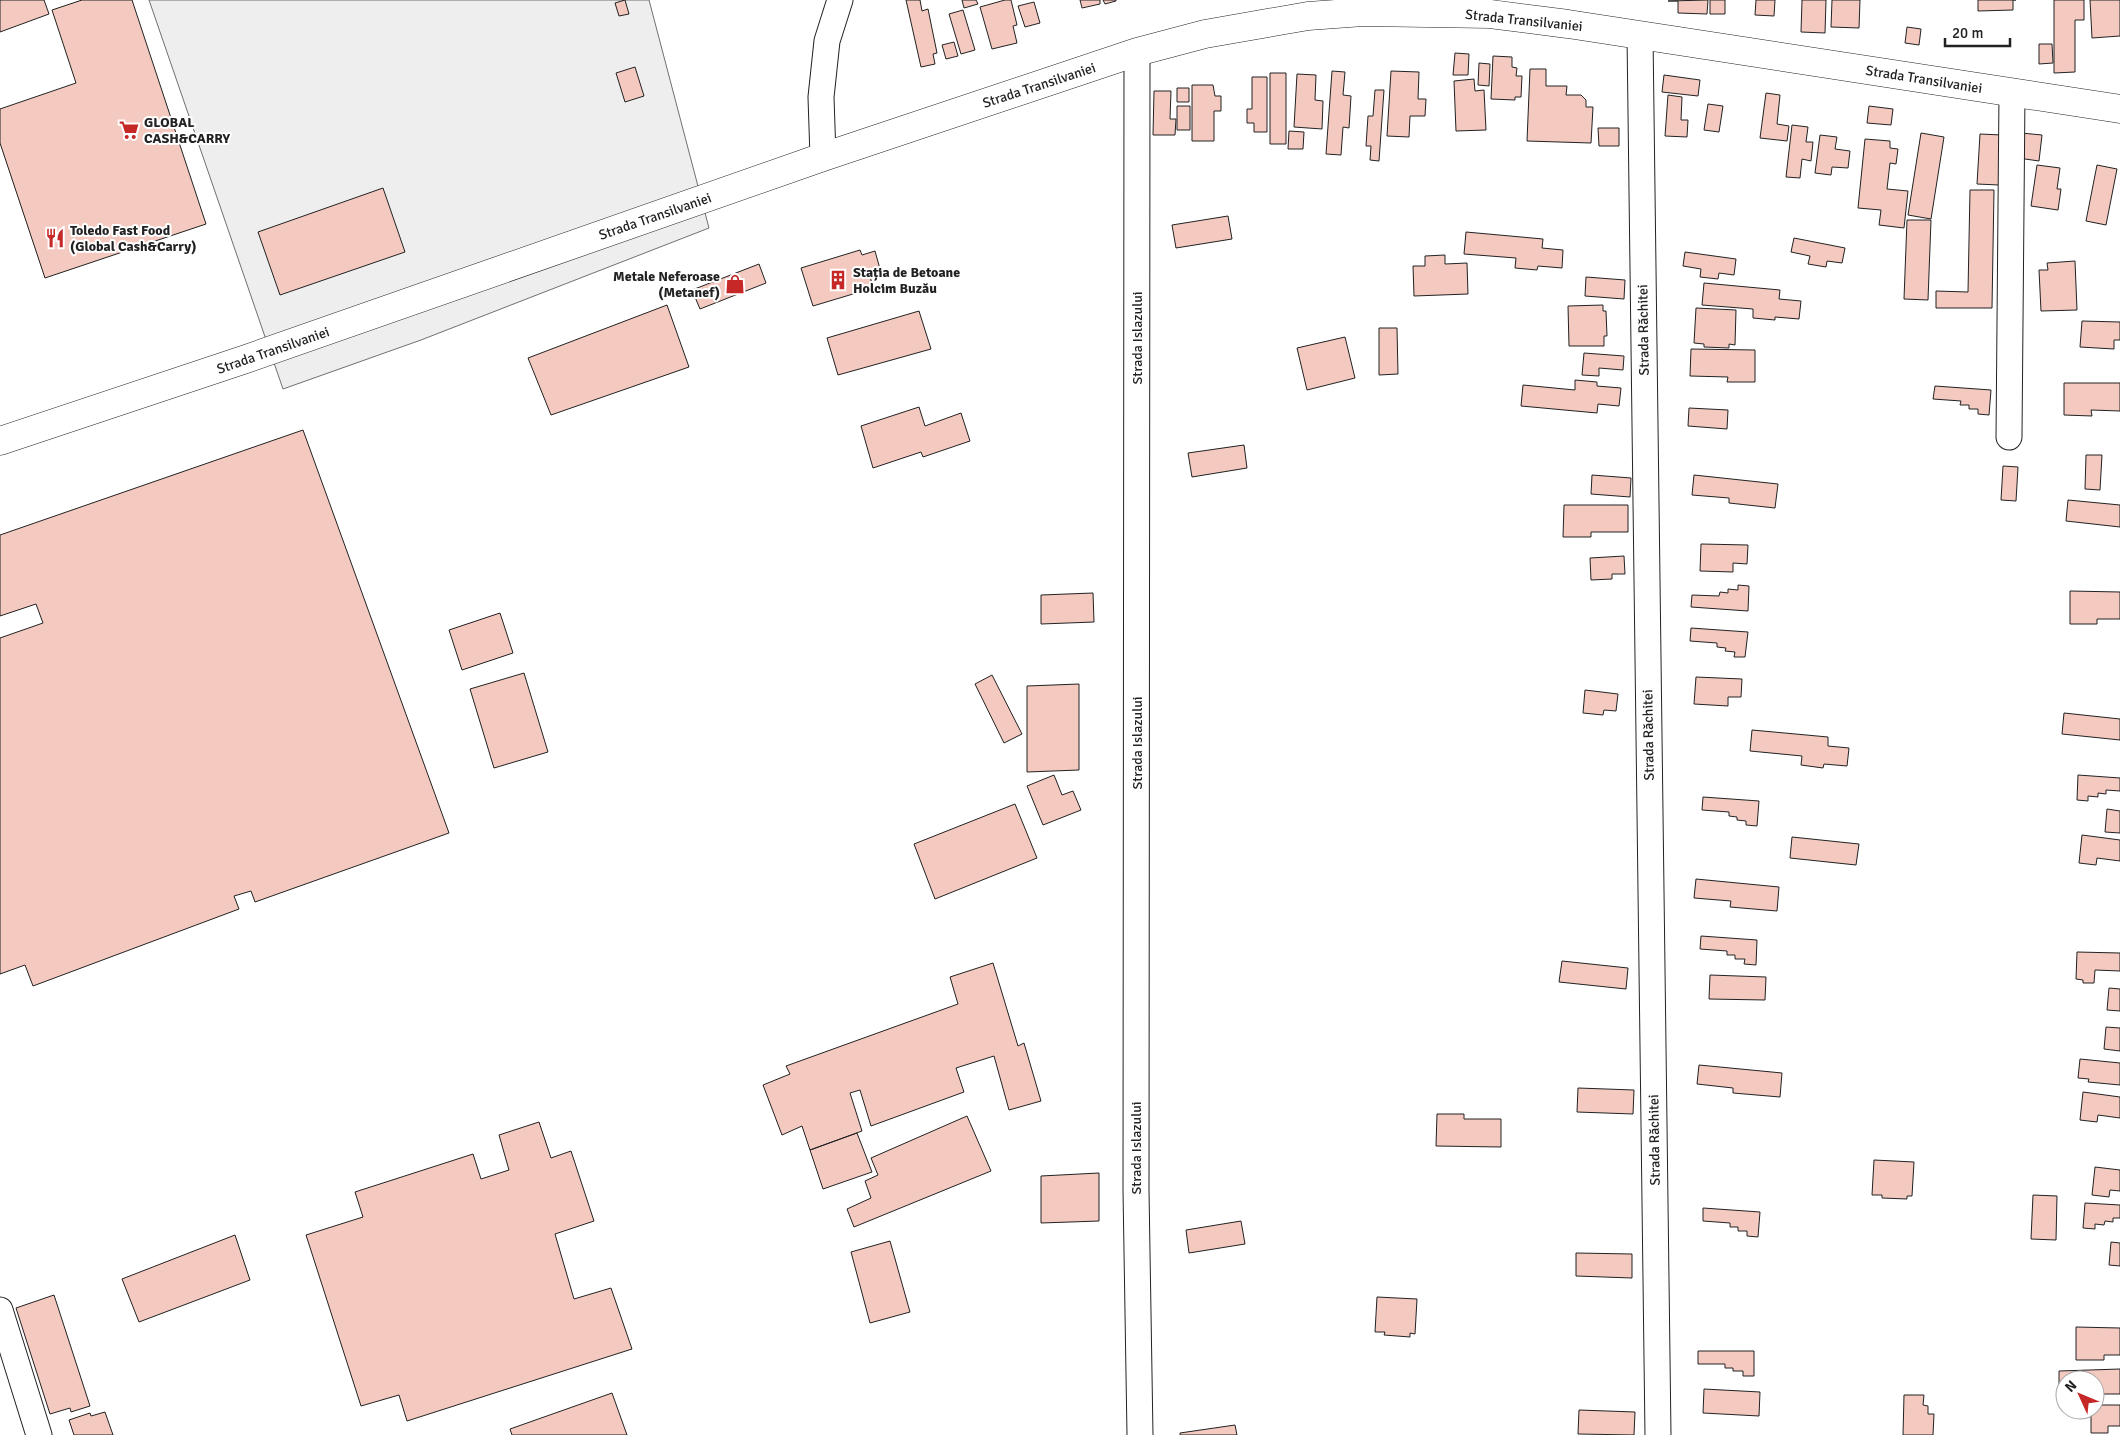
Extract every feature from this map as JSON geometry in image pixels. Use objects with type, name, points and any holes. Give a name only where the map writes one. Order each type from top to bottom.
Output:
[{"type":"main road","name":"Strada Transilvaniei","points":[[0,441],[237,362],[823,157],[1137,52],[1205,34],[1308,16],[1363,12],[1490,14],[1640,35],[2120,109]]},
{"type":"street","points":[[823,157],[821,97],[827,41],[840,0]]},
{"type":"street","name":"Strada Răchitei","points":[[1640,35],[1658,1435]]},
{"type":"street","name":"Strada Islazului","points":[[1137,52],[1136,1190],[1140,1435]]},
{"type":"street","points":[[2009,436],[2012,93]]},
{"type":"street","points":[[0,1310],[39,1435]]},
{"type":"shaded area","points":[[149,0],[649,0],[709,228],[421,340],[283,389]]},
{"type":"building","points":[[0,0],[44,0],[49,14],[0,32]]},
{"type":"building","points":[[82,0],[132,0],[206,224],[45,278],[0,143],[0,109],[76,83],[52,10]]},
{"type":"building","points":[[625,0],[629,14],[619,16],[615,3]]},
{"type":"building","points":[[906,0],[920,0],[922,11],[928,9],[937,53],[933,54],[935,64],[921,67]]},
{"type":"building","points":[[962,0],[976,0],[978,4],[964,8]]},
{"type":"building","points":[[1011,0],[1017,25],[1013,26],[1017,43],[992,49],[980,7]]},
{"type":"building","points":[[1080,0],[1100,0],[1100,4],[1082,8]]},
{"type":"building","points":[[1103,0],[1116,0],[1116,1],[1105,4]]},
{"type":"building","points":[[1708,0],[1707,14],[1678,13],[1678,1],[1668,1]]},
{"type":"building","points":[[1710,0],[1725,0],[1725,14],[1710,14]]},
{"type":"building","points":[[1756,0],[1775,0],[1774,16],[1755,15]]},
{"type":"building","points":[[1802,0],[1826,0],[1825,33],[1801,32]]},
{"type":"building","points":[[1832,0],[1860,0],[1859,28],[1831,27]]},
{"type":"building","points":[[1978,0],[2013,0],[2013,10],[1978,11]]},
{"type":"building","points":[[2054,0],[2084,0],[2084,20],[2075,20],[2075,72],[2054,73]]},
{"type":"building","points":[[2090,0],[2120,0],[2120,36],[2092,38]]},
{"type":"building","points":[[1034,2],[1040,23],[1025,27],[1018,6]]},
{"type":"building","points":[[963,10],[975,50],[961,54],[949,14]]},
{"type":"building","points":[[1907,27],[1921,29],[1919,45],[1905,43]]},
{"type":"building","points":[[954,42],[958,56],[946,59],[942,45]]},
{"type":"building","points":[[2039,44],[2052,44],[2053,63],[2039,64]]},
{"type":"building","points":[[1455,53],[1469,54],[1468,75],[1453,75]]},
{"type":"building","points":[[1493,56],[1512,57],[1512,67],[1517,68],[1516,76],[1522,76],[1521,97],[1515,97],[1515,100],[1491,99]]},
{"type":"building","points":[[1479,63],[1490,64],[1489,86],[1478,85]]},
{"type":"building","points":[[635,67],[644,96],[625,102],[616,73]]},
{"type":"building","points":[[1530,69],[1546,69],[1546,86],[1567,86],[1566,95],[1581,95],[1586,100],[1586,107],[1593,107],[1591,143],[1527,141]]},
{"type":"building","points":[[1332,71],[1345,72],[1343,95],[1351,96],[1349,128],[1343,127],[1341,155],[1326,154]]},
{"type":"building","points":[[1391,71],[1419,72],[1418,99],[1426,99],[1425,116],[1410,116],[1409,137],[1387,136]]},
{"type":"building","points":[[1270,73],[1286,73],[1286,144],[1270,144]]},
{"type":"building","points":[[1297,74],[1316,75],[1315,100],[1323,101],[1322,129],[1294,127]]},
{"type":"building","points":[[1664,75],[1700,80],[1698,96],[1662,92]]},
{"type":"building","points":[[1252,77],[1267,77],[1267,132],[1254,132],[1254,123],[1247,123],[1247,109],[1252,109]]},
{"type":"building","points":[[1474,79],[1475,91],[1484,90],[1486,130],[1456,131],[1454,81]]},
{"type":"building","points":[[1192,85],[1213,85],[1215,96],[1221,96],[1221,111],[1214,111],[1214,141],[1192,141]]},
{"type":"building","points":[[1177,88],[1189,88],[1189,102],[1177,102]]},
{"type":"building","points":[[1375,90],[1384,90],[1379,161],[1370,160],[1371,146],[1366,146],[1368,116],[1373,116]]},
{"type":"building","points":[[1154,91],[1171,91],[1170,119],[1176,119],[1175,135],[1153,135]]},
{"type":"building","points":[[1766,93],[1780,95],[1777,124],[1789,126],[1787,141],[1760,138]]},
{"type":"building","points":[[1668,95],[1682,97],[1681,120],[1688,120],[1687,137],[1665,136]]},
{"type":"building","points":[[1708,104],[1723,106],[1719,132],[1704,130]]},
{"type":"building","points":[[1177,106],[1190,106],[1190,130],[1177,130]]},
{"type":"building","points":[[1869,106],[1893,109],[1891,125],[1867,123]]},
{"type":"building","points":[[1792,125],[1808,127],[1806,142],[1813,142],[1811,161],[1802,159],[1800,178],[1786,177]]},
{"type":"building","points":[[1598,128],[1619,128],[1619,146],[1599,146]]},
{"type":"building","points":[[1289,131],[1304,132],[1303,149],[1288,149]]},
{"type":"building","points":[[1921,133],[1944,137],[1931,219],[1908,215]]},
{"type":"building","points":[[2021,133],[2042,135],[2039,161],[2018,158]]},
{"type":"building","points":[[1980,134],[2002,135],[1999,185],[1977,184]]},
{"type":"building","points":[[1820,135],[1837,137],[1835,149],[1850,151],[1848,168],[1832,167],[1831,175],[1815,173]]},
{"type":"building","points":[[1865,139],[1890,141],[1890,148],[1898,149],[1896,164],[1890,163],[1887,189],[1908,191],[1904,228],[1879,225],[1881,210],[1858,208]]},
{"type":"building","points":[[2037,165],[2060,168],[2057,189],[2061,189],[2058,210],[2031,206]]},
{"type":"building","points":[[2097,165],[2117,169],[2106,225],[2086,221]]},
{"type":"building","points":[[383,188],[405,252],[280,295],[258,232]]},
{"type":"building","points":[[1970,190],[1994,190],[1992,308],[1936,308],[1936,291],[1968,292]]},
{"type":"building","points":[[1228,216],[1232,239],[1176,248],[1172,225]]},
{"type":"building","points":[[1907,220],[1931,220],[1928,300],[1904,299]]},
{"type":"building","points":[[1466,232],[1543,239],[1542,248],[1563,250],[1562,268],[1538,266],[1537,270],[1515,268],[1516,258],[1464,254]]},
{"type":"building","points":[[1794,238],[1845,248],[1842,263],[1827,261],[1826,267],[1808,264],[1810,256],[1791,252]]},
{"type":"building","name":"Stația de Betoane Holcim Buzău","points":[[860,250],[862,255],[875,251],[880,269],[869,272],[873,288],[813,306],[801,268]]},
{"type":"building","points":[[1685,252],[1736,259],[1734,275],[1719,273],[1718,279],[1700,277],[1701,269],[1683,266]]},
{"type":"building","points":[[1445,255],[1445,264],[1467,263],[1468,294],[1414,296],[1413,266],[1425,266],[1425,256]]},
{"type":"building","points":[[2075,261],[2077,310],[2041,311],[2039,270],[2048,270],[2047,263]]},
{"type":"building","points":[[759,264],[766,283],[700,309],[692,290]]},
{"type":"building","points":[[1586,277],[1625,280],[1624,299],[1585,296]]},
{"type":"building","points":[[1704,283],[1780,290],[1779,299],[1801,301],[1799,319],[1775,317],[1775,320],[1753,318],[1753,309],[1702,305]]},
{"type":"building","points":[[667,305],[689,367],[551,415],[528,358]]},
{"type":"building","points":[[1603,305],[1603,311],[1606,311],[1607,336],[1604,336],[1604,346],[1569,346],[1568,306]]},
{"type":"building","points":[[1696,308],[1736,310],[1735,345],[1729,344],[1729,348],[1704,347],[1704,344],[1694,343]]},
{"type":"building","points":[[919,311],[931,349],[838,375],[827,338]]},
{"type":"building","points":[[2082,321],[2120,322],[2120,340],[2114,340],[2114,349],[2080,347]]},
{"type":"building","points":[[1379,328],[1397,328],[1398,374],[1379,375]]},
{"type":"building","points":[[1345,337],[1355,378],[1307,390],[1297,348]]},
{"type":"building","points":[[1691,349],[1755,350],[1755,382],[1727,382],[1728,377],[1690,376]]},
{"type":"building","points":[[1584,353],[1624,356],[1623,370],[1599,368],[1599,376],[1582,375]]},
{"type":"building","points":[[1575,380],[1597,382],[1597,386],[1621,388],[1619,406],[1598,404],[1597,413],[1521,406],[1523,385],[1575,390]]},
{"type":"building","points":[[2064,383],[2120,383],[2120,411],[2091,410],[2092,416],[2064,415]]},
{"type":"building","points":[[1935,386],[1991,390],[1989,415],[1978,414],[1978,409],[1969,409],[1969,405],[1960,405],[1961,401],[1933,399]]},
{"type":"building","points":[[919,407],[925,426],[961,413],[970,441],[923,457],[921,452],[873,468],[861,426]]},
{"type":"building","points":[[1689,408],[1728,410],[1727,429],[1688,426]]},
{"type":"building","points":[[303,430],[449,833],[255,902],[251,891],[234,896],[239,909],[33,986],[25,965],[0,974],[0,638],[43,623],[36,604],[0,616],[0,535]]},
{"type":"building","points":[[1244,445],[1247,468],[1192,477],[1188,453]]},
{"type":"building","points":[[2086,455],[2102,455],[2100,490],[2085,489]]},
{"type":"building","points":[[2003,466],[2018,467],[2016,501],[2001,500]]},
{"type":"building","points":[[1592,475],[1631,478],[1630,497],[1591,494]]},
{"type":"building","points":[[1694,475],[1778,484],[1775,508],[1729,503],[1729,498],[1692,495]]},
{"type":"building","points":[[2068,500],[2120,505],[2120,527],[2066,521]]},
{"type":"building","points":[[1564,505],[1628,505],[1628,532],[1591,532],[1591,537],[1563,537]]},
{"type":"building","points":[[1701,544],[1748,545],[1747,564],[1733,563],[1733,572],[1700,571]]},
{"type":"building","points":[[1624,556],[1625,574],[1612,574],[1612,579],[1591,580],[1590,558]]},
{"type":"building","points":[[1738,585],[1749,586],[1748,611],[1691,607],[1692,595],[1719,596],[1720,592],[1728,593],[1728,589],[1738,590]]},
{"type":"building","points":[[2070,591],[2120,592],[2120,619],[2097,619],[2097,624],[2070,624]]},
{"type":"building","points":[[1093,593],[1094,622],[1041,624],[1041,595]]},
{"type":"building","points":[[500,613],[513,653],[462,670],[449,630]]},
{"type":"building","points":[[1691,628],[1748,632],[1745,657],[1734,657],[1735,652],[1725,651],[1726,648],[1717,647],[1717,643],[1690,641]]},
{"type":"building","points":[[524,673],[548,752],[494,768],[470,689]]},
{"type":"building","points":[[992,675],[1022,734],[1004,743],[975,684]]},
{"type":"building","points":[[1696,677],[1742,679],[1741,697],[1728,697],[1728,706],[1694,704]]},
{"type":"building","points":[[1079,684],[1079,770],[1027,772],[1027,686]]},
{"type":"building","points":[[1585,690],[1618,694],[1616,711],[1604,710],[1603,715],[1583,713]]},
{"type":"building","points":[[2064,713],[2120,719],[2120,740],[2062,734]]},
{"type":"building","points":[[1752,730],[1828,737],[1828,746],[1849,748],[1847,766],[1824,764],[1823,768],[1801,765],[1802,756],[1750,751]]},
{"type":"building","points":[[1054,775],[1062,795],[1073,791],[1081,810],[1043,825],[1027,786]]},
{"type":"building","points":[[2078,775],[2120,778],[2120,791],[2106,790],[2106,794],[2098,793],[2098,797],[2088,796],[2088,801],[2077,800]]},
{"type":"building","points":[[1703,797],[1759,801],[1757,826],[1746,825],[1746,821],[1737,820],[1737,817],[1729,816],[1729,812],[1702,810]]},
{"type":"building","points":[[1015,804],[1037,858],[935,899],[914,844]]},
{"type":"building","points":[[2107,809],[2120,811],[2120,833],[2105,832]]},
{"type":"building","points":[[2082,835],[2120,840],[2120,861],[2097,858],[2096,865],[2079,863]]},
{"type":"building","points":[[1792,837],[1859,844],[1856,865],[1790,858]]},
{"type":"building","points":[[1696,879],[1779,887],[1777,911],[1730,907],[1731,901],[1694,898]]},
{"type":"building","points":[[1701,936],[1757,940],[1756,965],[1744,964],[1745,959],[1735,959],[1735,955],[1727,955],[1727,951],[1700,949]]},
{"type":"building","points":[[2077,952],[2120,953],[2120,971],[2095,970],[2094,983],[2083,983],[2083,980],[2076,979]]},
{"type":"building","points":[[1562,961],[1628,968],[1626,989],[1559,982]]},
{"type":"building","points":[[993,963],[1018,1046],[1024,1043],[1041,1101],[1009,1110],[994,1056],[956,1068],[964,1092],[871,1126],[860,1090],[850,1093],[862,1131],[810,1150],[802,1126],[782,1135],[763,1085],[790,1074],[786,1066],[958,1004],[950,977]]},
{"type":"building","points":[[1710,975],[1766,977],[1765,1000],[1709,999]]},
{"type":"building","points":[[2109,988],[2120,989],[2120,1011],[2107,1010]]},
{"type":"building","points":[[2106,1027],[2120,1028],[2120,1051],[2104,1049]]},
{"type":"building","points":[[2080,1059],[2120,1063],[2120,1085],[2088,1082],[2089,1079],[2078,1078]]},
{"type":"building","points":[[1699,1065],[1782,1073],[1780,1097],[1733,1093],[1733,1088],[1697,1084]]},
{"type":"building","points":[[1578,1088],[1634,1090],[1633,1114],[1577,1112]]},
{"type":"building","points":[[2083,1092],[2120,1097],[2120,1118],[2098,1115],[2097,1122],[2080,1120]]},
{"type":"building","points":[[1437,1114],[1464,1114],[1464,1119],[1501,1119],[1501,1147],[1436,1146]]},
{"type":"building","points":[[967,1116],[991,1171],[854,1227],[847,1209],[871,1198],[865,1181],[878,1175],[871,1158]]},
{"type":"building","points":[[539,1122],[551,1158],[571,1151],[594,1221],[555,1234],[574,1299],[611,1288],[632,1349],[407,1421],[399,1395],[361,1406],[306,1235],[363,1217],[355,1192],[473,1154],[481,1179],[509,1170],[499,1135]]},
{"type":"building","points":[[857,1133],[872,1172],[823,1189],[810,1150]]},
{"type":"building","points":[[1874,1160],[1914,1162],[1912,1196],[1907,1196],[1907,1199],[1882,1198],[1882,1195],[1872,1195]]},
{"type":"building","points":[[2095,1167],[2120,1170],[2120,1191],[2110,1190],[2109,1197],[2092,1195]]},
{"type":"building","points":[[1099,1173],[1099,1221],[1041,1223],[1041,1176]]},
{"type":"building","points":[[2033,1195],[2057,1196],[2056,1240],[2031,1239]]},
{"type":"building","points":[[2085,1203],[2120,1205],[2120,1218],[2113,1218],[2113,1222],[2105,1221],[2104,1225],[2095,1224],[2095,1229],[2083,1228]]},
{"type":"building","points":[[1703,1208],[1760,1212],[1758,1237],[1747,1236],[1747,1231],[1738,1231],[1738,1227],[1730,1227],[1730,1223],[1703,1221]]},
{"type":"building","points":[[1241,1221],[1245,1244],[1189,1253],[1186,1230]]},
{"type":"building","points":[[235,1235],[250,1280],[139,1322],[122,1279]]},
{"type":"building","points":[[890,1241],[910,1312],[870,1323],[851,1252]]},
{"type":"building","points":[[2111,1242],[2120,1243],[2120,1266],[2109,1265]]},
{"type":"building","points":[[1576,1253],[1632,1254],[1632,1278],[1576,1276]]},
{"type":"building","points":[[54,1295],[90,1406],[71,1412],[70,1408],[50,1414],[16,1308]]},
{"type":"building","points":[[1377,1297],[1417,1299],[1415,1334],[1410,1333],[1410,1337],[1384,1335],[1385,1332],[1375,1332]]},
{"type":"building","points":[[2076,1327],[2120,1328],[2120,1355],[2104,1355],[2104,1360],[2076,1360]]},
{"type":"building","points":[[1698,1351],[1754,1351],[1754,1376],[1743,1376],[1743,1371],[1733,1371],[1733,1368],[1725,1368],[1725,1364],[1698,1364]]},
{"type":"building","points":[[2120,1369],[2120,1394],[2105,1394],[2105,1370],[2090,1370]]},
{"type":"building","points":[[1704,1389],[1760,1392],[1759,1416],[1703,1413]]},
{"type":"building","points":[[612,1393],[627,1435],[512,1435],[510,1429]]},
{"type":"building","points":[[1904,1395],[1924,1395],[1923,1405],[1928,1406],[1928,1414],[1934,1414],[1933,1435],[1903,1435]]},
{"type":"building","points":[[2105,1405],[2120,1405],[2120,1426],[2108,1426],[2108,1433],[2091,1433],[2091,1420],[2105,1420]]},
{"type":"building","points":[[1579,1410],[1635,1412],[1634,1435],[1578,1434]]},
{"type":"building","points":[[105,1412],[113,1435],[74,1435],[69,1420],[90,1413],[91,1416]]},
{"type":"building","points":[[1235,1425],[1237,1435],[1180,1435],[1180,1433]]},
{"type":"place","name":"GLOBAL CASH&CARRY","points":[[129,130]]},
{"type":"place","name":"Toledo Fast Food (Global Cash&Carry)","points":[[55,238]]},
{"type":"place","name":"Stația de Betoane Holcim Buzău","points":[[838,280]]},
{"type":"place","name":"Metale Neferoase (Metanef)","points":[[735,284]]}]
